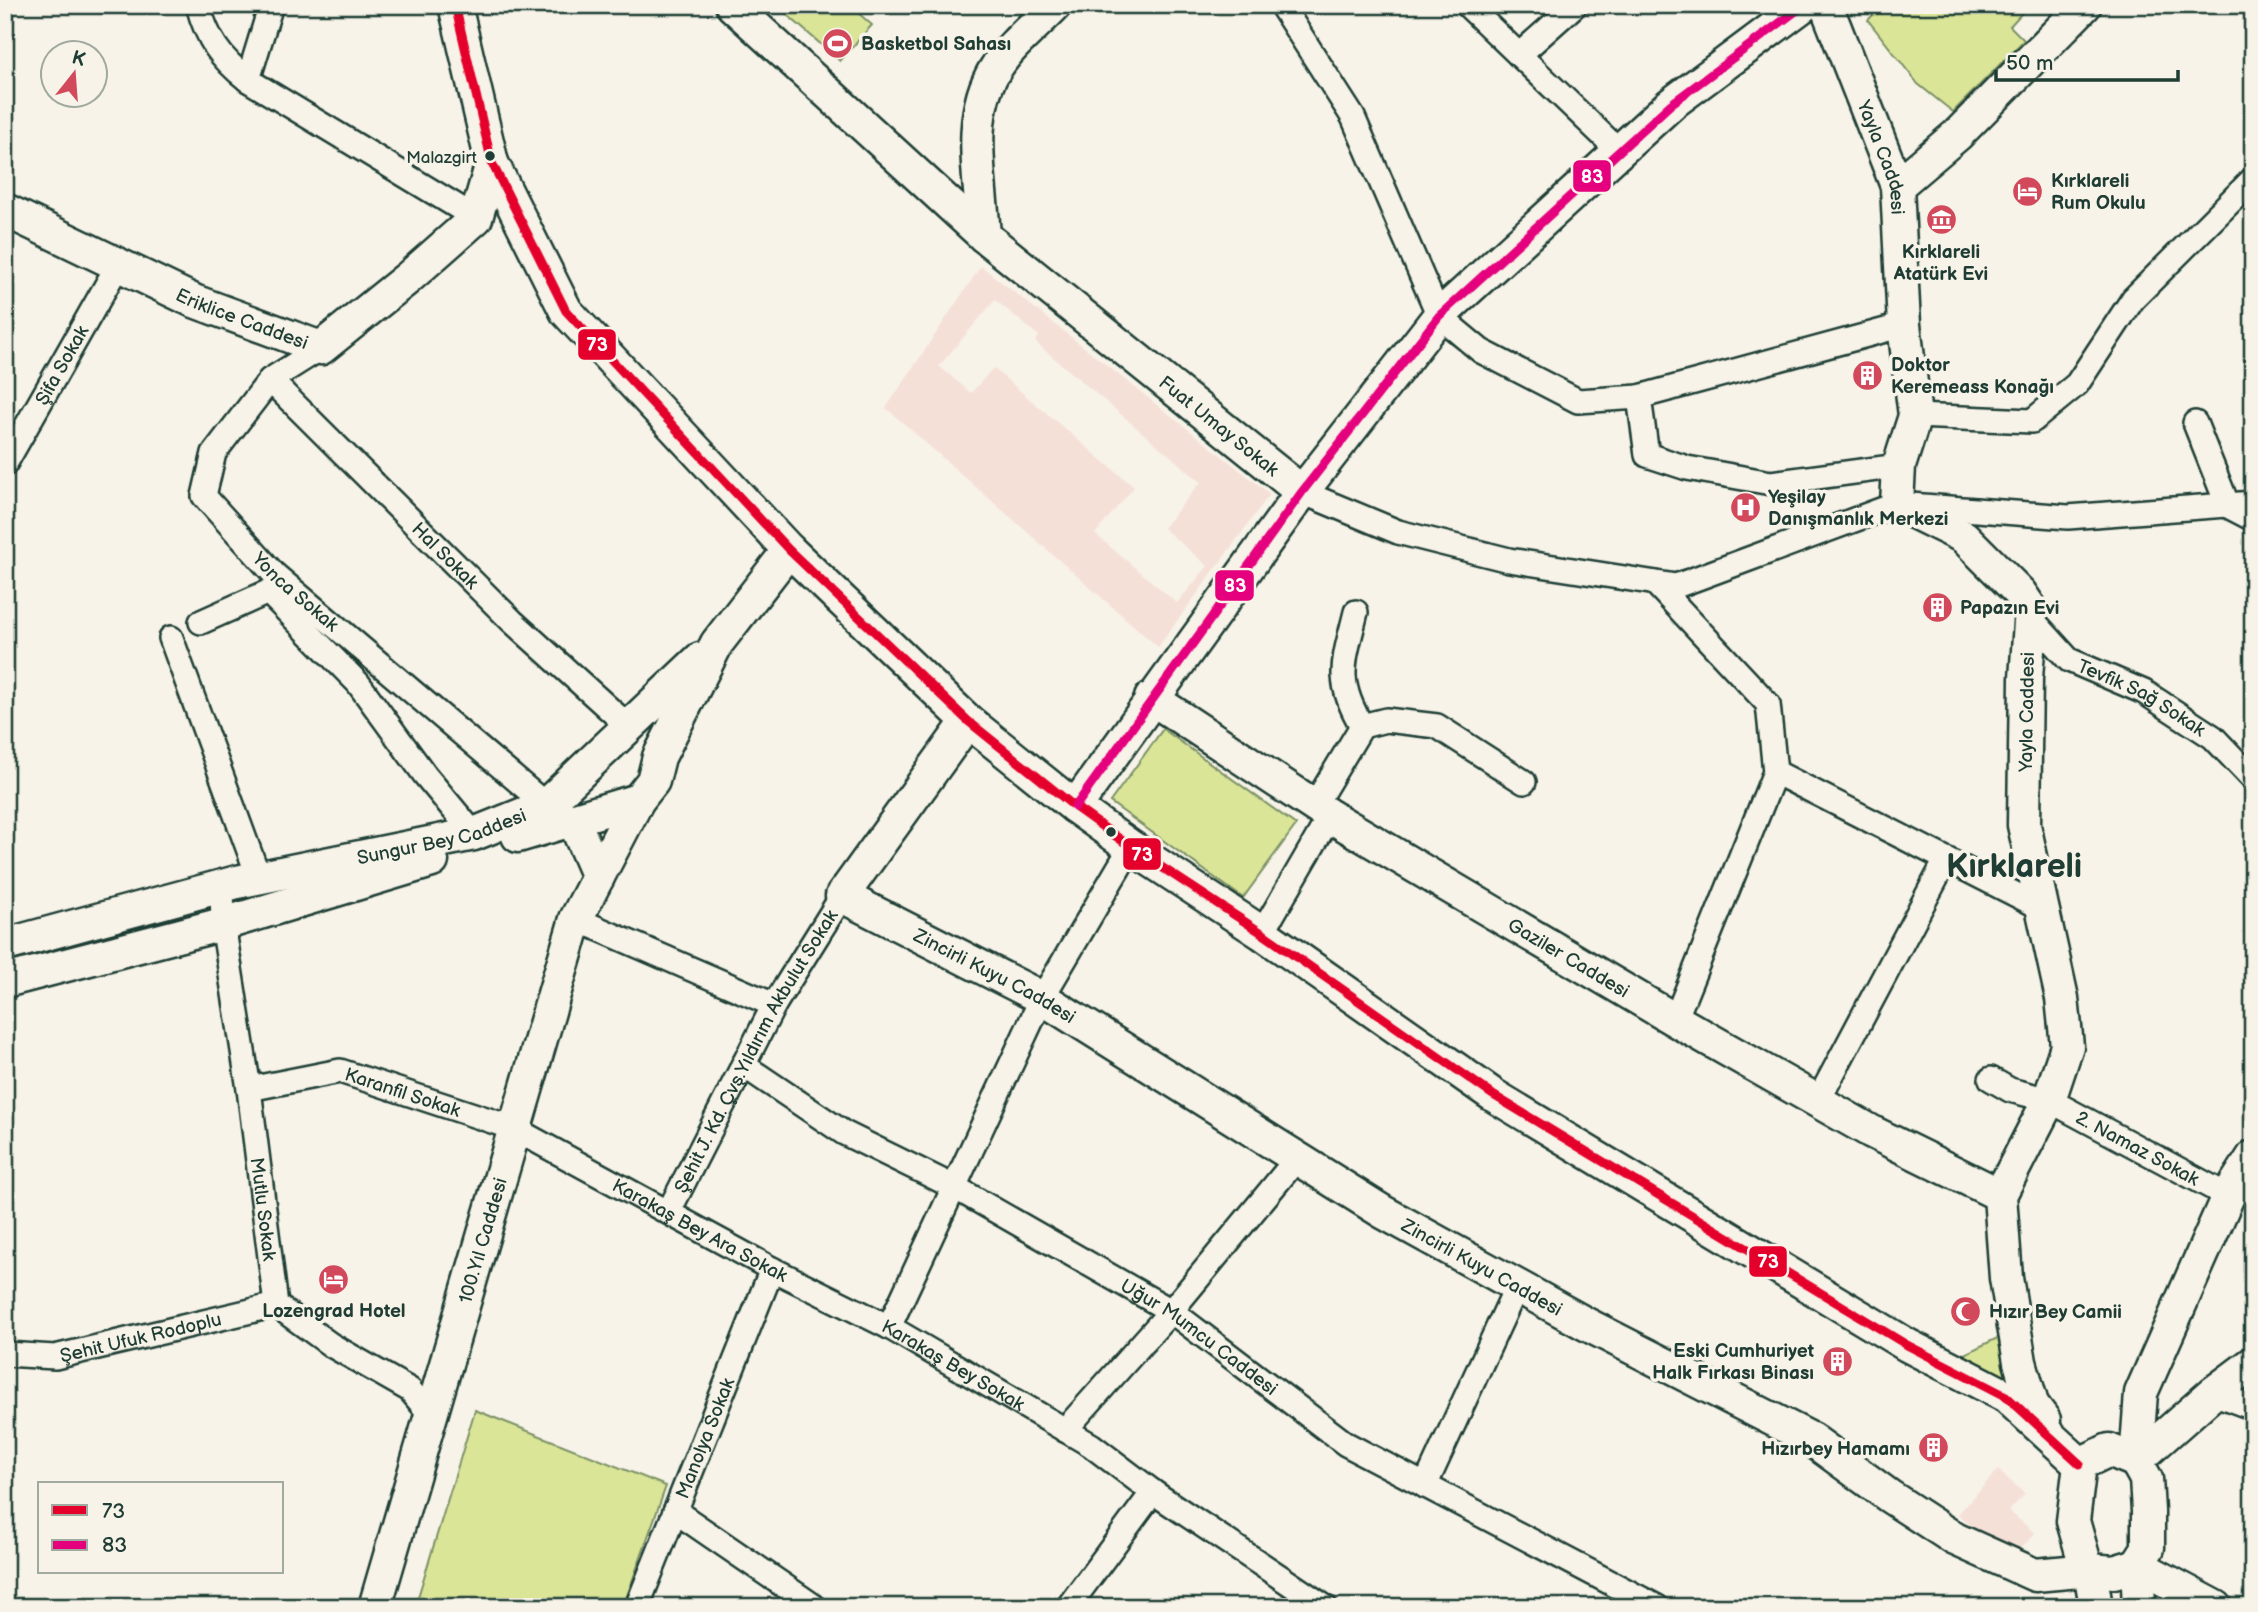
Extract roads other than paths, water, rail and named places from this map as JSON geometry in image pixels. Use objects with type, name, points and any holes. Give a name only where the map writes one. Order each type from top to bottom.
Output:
[{"type":"street","points":[[198,5],[206,33],[219,52],[248,80],[476,218],[492,163]]},
{"type":"street","points":[[248,80],[271,5]]},
{"type":"street","points":[[455,5],[492,163],[565,311],[789,550],[968,721],[1075,807],[1130,847],[1262,933],[1493,1095],[1908,1345],[2006,1396],[2080,1464]]},
{"type":"street","name":"Fuat Umay Sokak","points":[[732,5],[984,236],[1302,492],[1398,532],[1509,559],[1676,586],[1897,504]]},
{"type":"street","points":[[984,236],[978,131],[981,95],[997,66],[1055,5]]},
{"type":"street","points":[[1281,5],[1353,117],[1438,316],[1481,351],[1578,401],[1639,397],[1904,326]]},
{"type":"street","points":[[1467,5],[1618,150]]},
{"type":"street","points":[[1519,55],[1575,5]]},
{"type":"street","points":[[1075,807],[1302,492],[1438,316],[1671,104],[1804,5]]},
{"type":"street","name":"Yayla Caddesi","points":[[1826,5],[1897,186],[1904,326],[1915,416],[1899,467],[1897,504]]},
{"type":"street","points":[[1897,186],[1957,135],[2085,5]]},
{"type":"street","points":[[1915,416],[2032,421],[2077,384],[2133,299],[2253,178]]},
{"type":"street","name":"Eriklice Caddesi","points":[[5,210],[117,267],[194,301],[321,348],[408,278],[476,218]]},
{"type":"street","name":"Şifa Sokak","points":[[5,464],[12,436],[117,267]]},
{"type":"street","name":"Yonca Sokak","points":[[321,348],[270,380],[214,453],[204,496],[275,575],[559,812]]},
{"type":"street","name":"Hal Sokak","points":[[270,380],[512,621],[628,726]]},
{"type":"street","points":[[1639,397],[1647,455],[1687,468],[1771,483],[1899,467]]},
{"type":"street","points":[[2195,424],[2228,506],[2253,519]]},
{"type":"street","points":[[2228,506],[2253,483]]},
{"type":"street","points":[[1897,504],[2068,517],[2253,503]]},
{"type":"street","points":[[1897,504],[1964,537],[2020,593],[2031,609],[2030,618]]},
{"type":"street","name":"100.Yıl Caddesi","points":[[628,726],[717,643],[789,550]]},
{"type":"street","points":[[1655,583],[1768,704],[1775,772],[1675,1020]]},
{"type":"street","points":[[201,622],[268,592],[358,683],[425,775],[474,834]]},
{"type":"street","points":[[1356,612],[1342,680],[1346,700],[1362,726]]},
{"type":"street","name":"Yayla Caddesi","points":[[2000,1195],[2049,1100],[2067,1046],[2062,998],[2024,825],[2026,678],[2030,618]]},
{"type":"street","name":"Tevfik Sağ Sokak","points":[[2030,618],[2069,660],[2144,692],[2213,737],[2253,779]]},
{"type":"street","points":[[171,638],[259,878]]},
{"type":"street","name":"100.Yıl Caddesi","points":[[375,1607],[430,1414],[523,1134],[576,919],[638,800],[653,781],[659,757],[717,643]]},
{"type":"street","name":"Gaziler Caddesi","points":[[1152,698],[1322,811],[1675,1020],[1818,1101],[2000,1195]]},
{"type":"street","points":[[1362,726],[1386,720],[1437,726],[1524,782]]},
{"type":"street","name":"Şehit J. Kd. Çvş.Yıldırım Akbulut Sokak","points":[[669,1211],[774,1005],[842,896],[968,721]]},
{"type":"street","points":[[628,726],[647,738],[659,757]]},
{"type":"street","name":"Sungur Bey Caddesi","points":[[5,981],[223,924],[559,812],[628,726]]},
{"type":"street","points":[[1262,933],[1362,726]]},
{"type":"street","points":[[1775,772],[2042,908]]},
{"type":"street","name":"Sungur Bey Caddesi","points":[[5,945],[259,878],[474,834],[559,812],[638,800]]},
{"type":"street","points":[[559,812],[598,877]]},
{"type":"street","name":"Karakaş Bey Sokak","points":[[1130,847],[1042,998],[956,1188],[889,1327],[1091,1445],[1153,1492],[1325,1607]]},
{"type":"street","points":[[1818,1101],[1946,860]]},
{"type":"street","points":[[222,888],[223,924]]},
{"type":"street","name":"Zincirli Kuyu Caddesi","points":[[842,896],[1042,998],[1299,1156],[1383,1212],[1517,1286],[1811,1439],[1889,1496],[1955,1539],[2035,1575],[2090,1570],[2114,1572],[2137,1565]]},
{"type":"street","points":[[576,919],[774,1005]]},
{"type":"street","name":"Mutlu Sokak","points":[[223,924],[249,1088],[276,1305]]},
{"type":"street","name":"Uğur Mumcu Caddesi","points":[[743,1065],[844,1133],[956,1188],[1171,1311],[1346,1444],[1657,1607]]},
{"type":"street","name":"Karanfil Sokak","points":[[249,1088],[341,1071],[523,1134]]},
{"type":"street","name":"2. Namaz Sokak","points":[[1991,1079],[2010,1090],[2049,1100],[2228,1196]]},
{"type":"street","name":"Karakaş Bey Ara Sokak","points":[[523,1134],[772,1269],[889,1327]]},
{"type":"street","points":[[1065,1430],[1171,1311],[1299,1156]]},
{"type":"street","points":[[2139,1607],[2137,1565],[2148,1548],[2146,1479],[2136,1461],[2141,1393],[2228,1196],[2252,1158]]},
{"type":"street","points":[[2000,1195],[2006,1278],[2024,1381],[2032,1404],[2080,1464],[2073,1521],[2085,1563],[2090,1570],[2096,1607]]},
{"type":"street","name":"Manolya Sokak","points":[[637,1607],[772,1269]]},
{"type":"street","points":[[1425,1486],[1517,1286]]},
{"type":"street","points":[[276,1305],[331,1345],[410,1390],[430,1414]]},
{"type":"street","name":"Şehit Ufuk Rodoplu","points":[[5,1354],[55,1357],[276,1305]]},
{"type":"street","points":[[2136,1461],[2213,1393],[2253,1363]]},
{"type":"street","points":[[2213,1393],[2253,1408]]},
{"type":"street","points":[[2080,1464],[2109,1450],[2136,1461]]},
{"type":"street","points":[[1068,1607],[1153,1492]]},
{"type":"street","points":[[675,1511],[815,1607]]},
{"type":"street","points":[[2137,1565],[2216,1607]]},
{"type":"place","name":"Basketbol Sahası","points":[[838,43]]},
{"type":"place","name":"Malazgirt","points":[[490,156]]},
{"type":"place","name":"Kırklareli Rum Okulu","points":[[2028,191]]},
{"type":"place","name":"Kırklareli Atatürk Evi","points":[[1941,220]]},
{"type":"place","name":"Doktor Keremeass Konağı","points":[[1868,375]]},
{"type":"place","name":"Yeşilay Danışmanlık Merkezi","points":[[1745,507]]},
{"type":"place","name":"Papazın Evi","points":[[1937,607]]},
{"type":"place","name":"Lozengrad Hotel","points":[[334,1279]]},
{"type":"place","name":"Hızır Bey Camii","points":[[1966,1311]]},
{"type":"place","name":"Eski Cumhuriyet Halk Fırkası Binası","points":[[1837,1361]]},
{"type":"place","name":"Hızırbey Hamamı","points":[[1933,1448]]},
{"type":"district","name":"Kırklareli","points":[[2014,865]]}]
